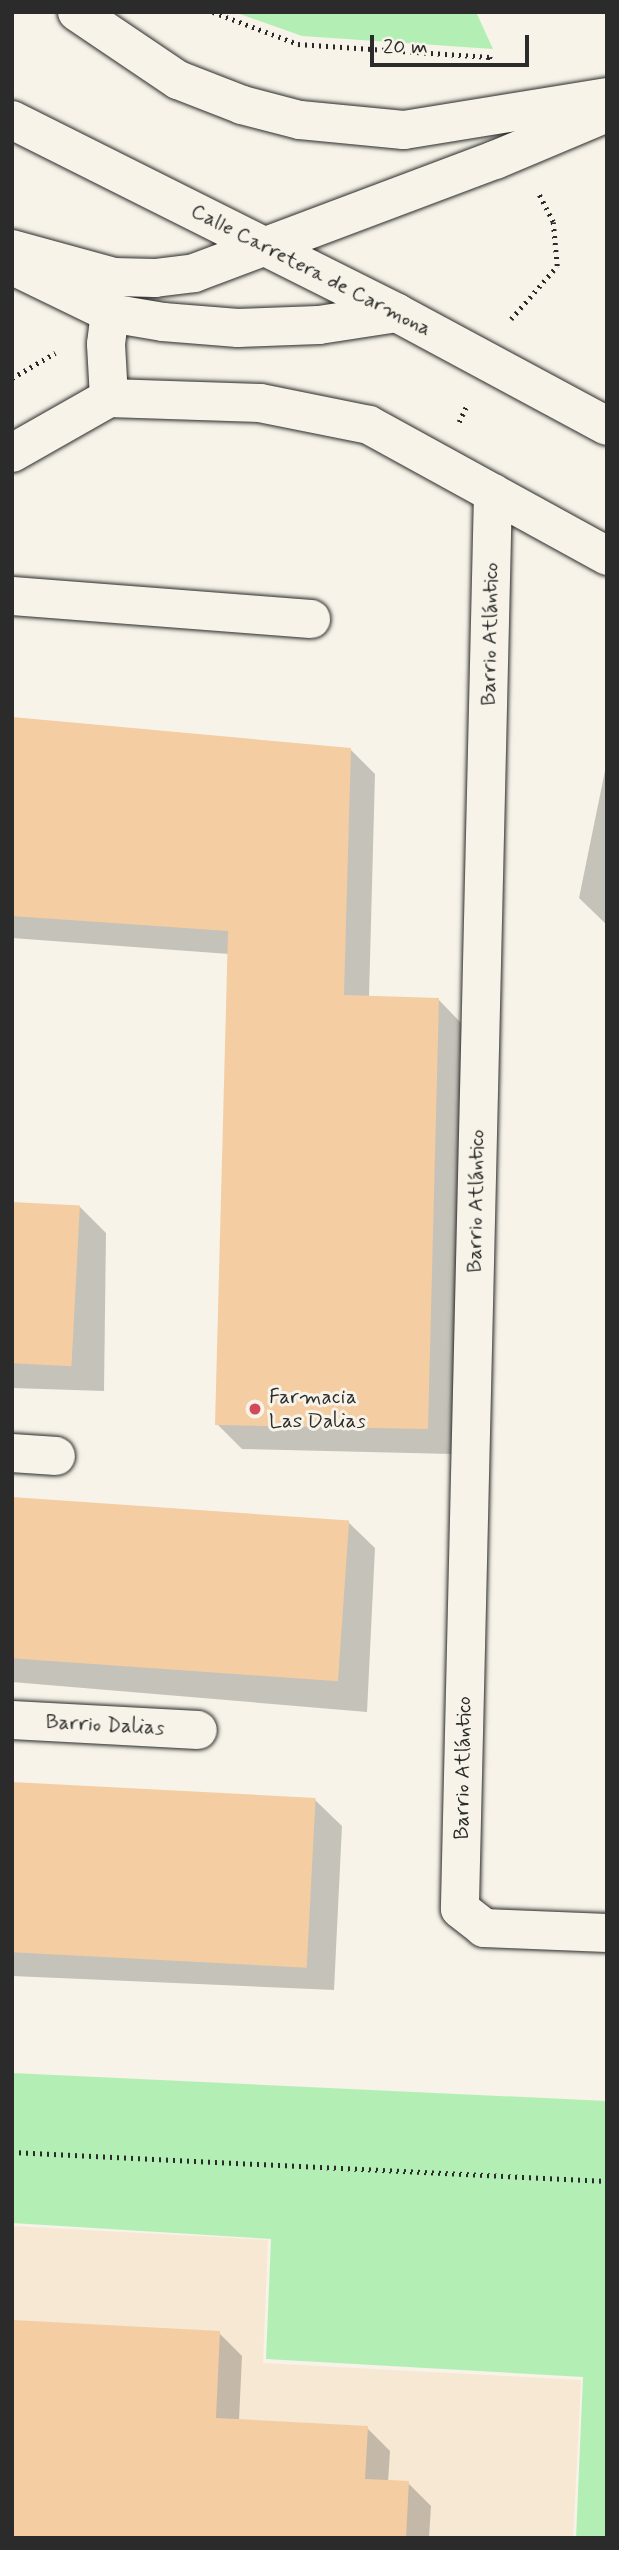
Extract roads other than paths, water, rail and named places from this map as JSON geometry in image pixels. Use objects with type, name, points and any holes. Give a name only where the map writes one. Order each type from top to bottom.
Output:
[{"type":"street","points":[[82,15],[178,80],[242,105],[300,120],[404,130],[607,97]]},
{"type":"street","points":[[12,249],[114,276],[155,278],[194,273],[495,160],[607,113]]},
{"type":"street","name":"Calle Carretera de Carmona","points":[[13,120],[397,313],[607,426]]},
{"type":"street","points":[[12,266],[110,313],[163,322],[238,328],[319,325],[397,313]]},
{"type":"street","points":[[109,398],[106,344],[110,313]]},
{"type":"street","points":[[12,453],[109,398],[260,403],[369,425],[607,556]]},
{"type":"street","name":"Barrio Atlántico","points":[[493,493],[460,1909],[484,1928],[607,1933]]},
{"type":"street","points":[[12,596],[311,619]]},
{"type":"street","points":[[12,1453],[56,1456]]},
{"type":"street","name":"Barrio Dalias","points":[[12,1720],[198,1730]]},
{"type":"place","name":"Farmacia Las Dalias","points":[[255,1409]]}]
